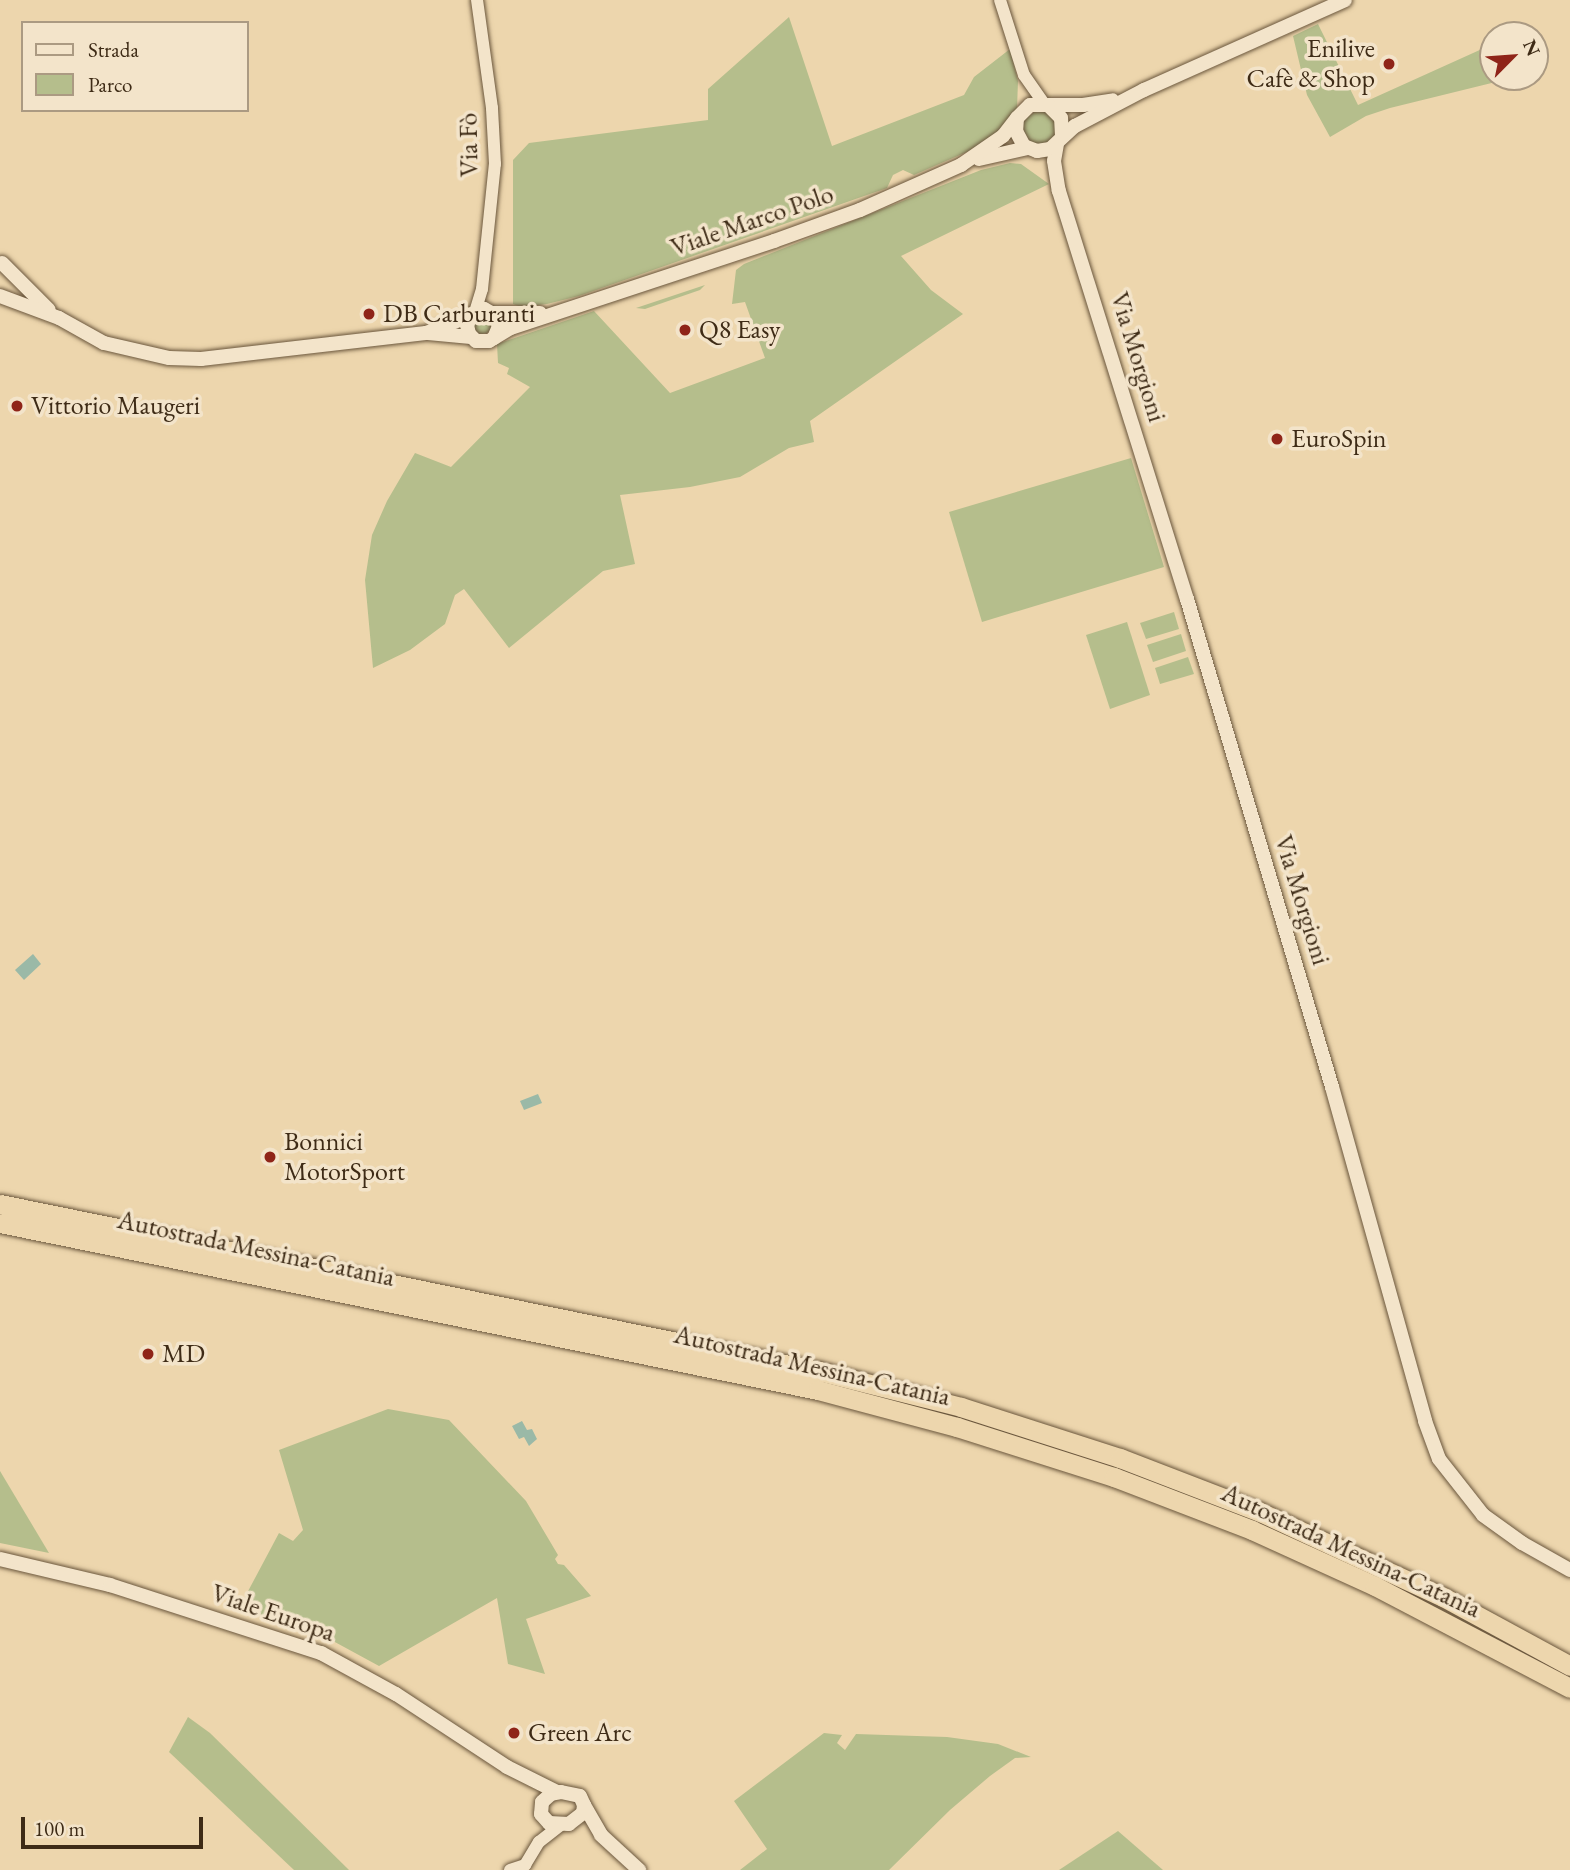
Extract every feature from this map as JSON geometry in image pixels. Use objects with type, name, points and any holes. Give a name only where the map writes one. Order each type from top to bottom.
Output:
[{"type":"highway","name":"Autostrada Messina-Catania","points":[[0,1204],[819,1371],[961,1407],[1120,1458],[1260,1512],[1443,1597],[1570,1666]]},
{"type":"highway","points":[[0,1213],[556,1328],[903,1393]]},
{"type":"highway","name":"Autostrada Messina-Catania","points":[[0,1223],[818,1390],[957,1427],[1114,1477],[1252,1530],[1387,1592],[1570,1688]]},
{"type":"main road","points":[[961,165],[1030,149],[1045,151],[1075,126],[1144,90],[1345,0]]},
{"type":"main road","points":[[961,165],[1003,136],[1030,105],[1107,102],[1144,90]]},
{"type":"main road","points":[[1046,104],[1061,118],[1054,161],[1059,191]]},
{"type":"main road","points":[[1020,114],[1017,135],[1059,191]]},
{"type":"main road","name":"Viale Marco Polo","points":[[494,338],[511,328],[860,210],[961,165]]},
{"type":"main road","name":"Via Morgioni","points":[[1059,191],[1187,599],[1328,1073],[1425,1421],[1439,1459],[1483,1515],[1522,1543],[1570,1570]]},
{"type":"main road","points":[[0,281],[1,261]]},
{"type":"main road","points":[[1,261],[59,318]]},
{"type":"main road","points":[[0,296],[59,318],[104,343],[138,353],[190,359],[426,333],[471,337],[482,342],[494,338],[499,326],[491,312]]},
{"type":"main road","points":[[426,333],[472,314],[555,313]]},
{"type":"main road","points":[[471,337],[467,328],[472,314]]},
{"type":"main road","name":"Viale Europa","points":[[0,1559],[110,1585],[321,1653],[396,1694],[507,1767]]},
{"type":"main road","points":[[507,1767],[557,1793]]},
{"type":"main road","points":[[507,1767],[531,1792],[549,1823],[565,1824],[601,1835]]},
{"type":"main road","points":[[541,1811],[544,1798],[557,1793],[576,1793],[601,1835],[639,1870]]},
{"type":"main road","points":[[565,1824],[579,1818],[584,1805]]},
{"type":"street","name":"Via Fò","points":[[477,0],[492,108],[495,164],[482,289]]},
{"type":"street","points":[[1000,0],[1024,75],[1046,104]]},
{"type":"street","points":[[1020,114],[1024,75]]},
{"type":"street","points":[[482,289],[491,312]]},
{"type":"street","points":[[472,314],[482,289]]},
{"type":"street","points":[[539,1842],[541,1811]]},
{"type":"street","points":[[510,1870],[525,1865],[539,1842],[565,1824]]},
{"type":"green space","points":[[789,17],[832,146],[964,95],[974,77],[1010,49],[1018,81],[1017,109],[1004,128],[985,144],[914,175],[903,170],[893,175],[887,188],[579,296],[547,304],[521,307],[513,304],[513,160],[529,143],[708,120],[708,89]]},
{"type":"green space","points":[[1318,24],[1358,105],[1479,50],[1479,86],[1366,116],[1330,137],[1307,95],[1293,36]]},
{"type":"green space","points":[[1039,109],[1056,117],[1055,141],[1033,146],[1022,132],[1023,120]]},
{"type":"green space","points":[[1010,163],[1021,164],[1049,184],[901,256],[931,290],[963,314],[810,421],[814,442],[789,448],[740,477],[690,487],[620,495],[635,564],[603,571],[509,648],[464,589],[455,595],[445,624],[410,650],[373,668],[365,580],[372,535],[387,501],[415,453],[451,467],[530,387],[507,374],[509,368],[498,363],[497,344],[594,311],[670,393],[765,358],[745,302],[732,304],[736,270],[744,264],[981,170]]},
{"type":"green space","points":[[705,285],[700,290],[645,309],[636,308]]},
{"type":"green space","points":[[482,314],[489,317],[492,324],[489,331],[482,334],[475,331],[472,324],[475,317]]},
{"type":"green space","points":[[1131,458],[1164,567],[982,622],[949,512]]},
{"type":"green space","points":[[1174,612],[1179,629],[1146,639],[1140,623]]},
{"type":"green space","points":[[1127,622],[1150,695],[1110,709],[1086,635]]},
{"type":"green space","points":[[1181,634],[1186,651],[1153,662],[1147,645]]},
{"type":"green space","points":[[1188,657],[1194,674],[1160,684],[1155,668]]},
{"type":"green space","points":[[388,1409],[449,1420],[526,1501],[558,1555],[555,1559],[558,1564],[564,1565],[591,1596],[526,1619],[545,1674],[508,1664],[497,1598],[379,1666],[333,1641],[239,1608],[279,1533],[293,1541],[303,1530],[279,1450]]},
{"type":"green space","points":[[0,1471],[49,1553],[0,1543]]},
{"type":"green space","points":[[188,1717],[210,1733],[349,1870],[294,1870],[169,1752]]},
{"type":"green space","points":[[824,1733],[842,1735],[837,1743],[845,1750],[856,1734],[947,1737],[998,1744],[1031,1757],[1015,1758],[990,1776],[950,1810],[889,1870],[740,1870],[767,1849],[734,1801]]},
{"type":"green space","points":[[1118,1831],[1163,1870],[1059,1870]]},
{"type":"shaded area","points":[[33,954],[41,964],[24,980],[15,970]]},
{"type":"shaded area","points":[[538,1094],[542,1103],[524,1110],[520,1101]]},
{"type":"shaded area","points":[[522,1421],[527,1430],[532,1429],[537,1439],[529,1446],[524,1437],[519,1439],[512,1426]]},
{"type":"place","name":"Enilive Cafè & Shop","points":[[1389,64]]},
{"type":"place","name":"DB Carburanti","points":[[369,314]]},
{"type":"place","name":"Q8 Easy","points":[[685,330]]},
{"type":"place","name":"Vittorio Maugeri","points":[[17,406]]},
{"type":"place","name":"EuroSpin","points":[[1277,439]]},
{"type":"place","name":"Bonnici MotorSport","points":[[270,1157]]},
{"type":"place","name":"MD","points":[[148,1354]]},
{"type":"place","name":"Green Arc","points":[[514,1733]]}]
